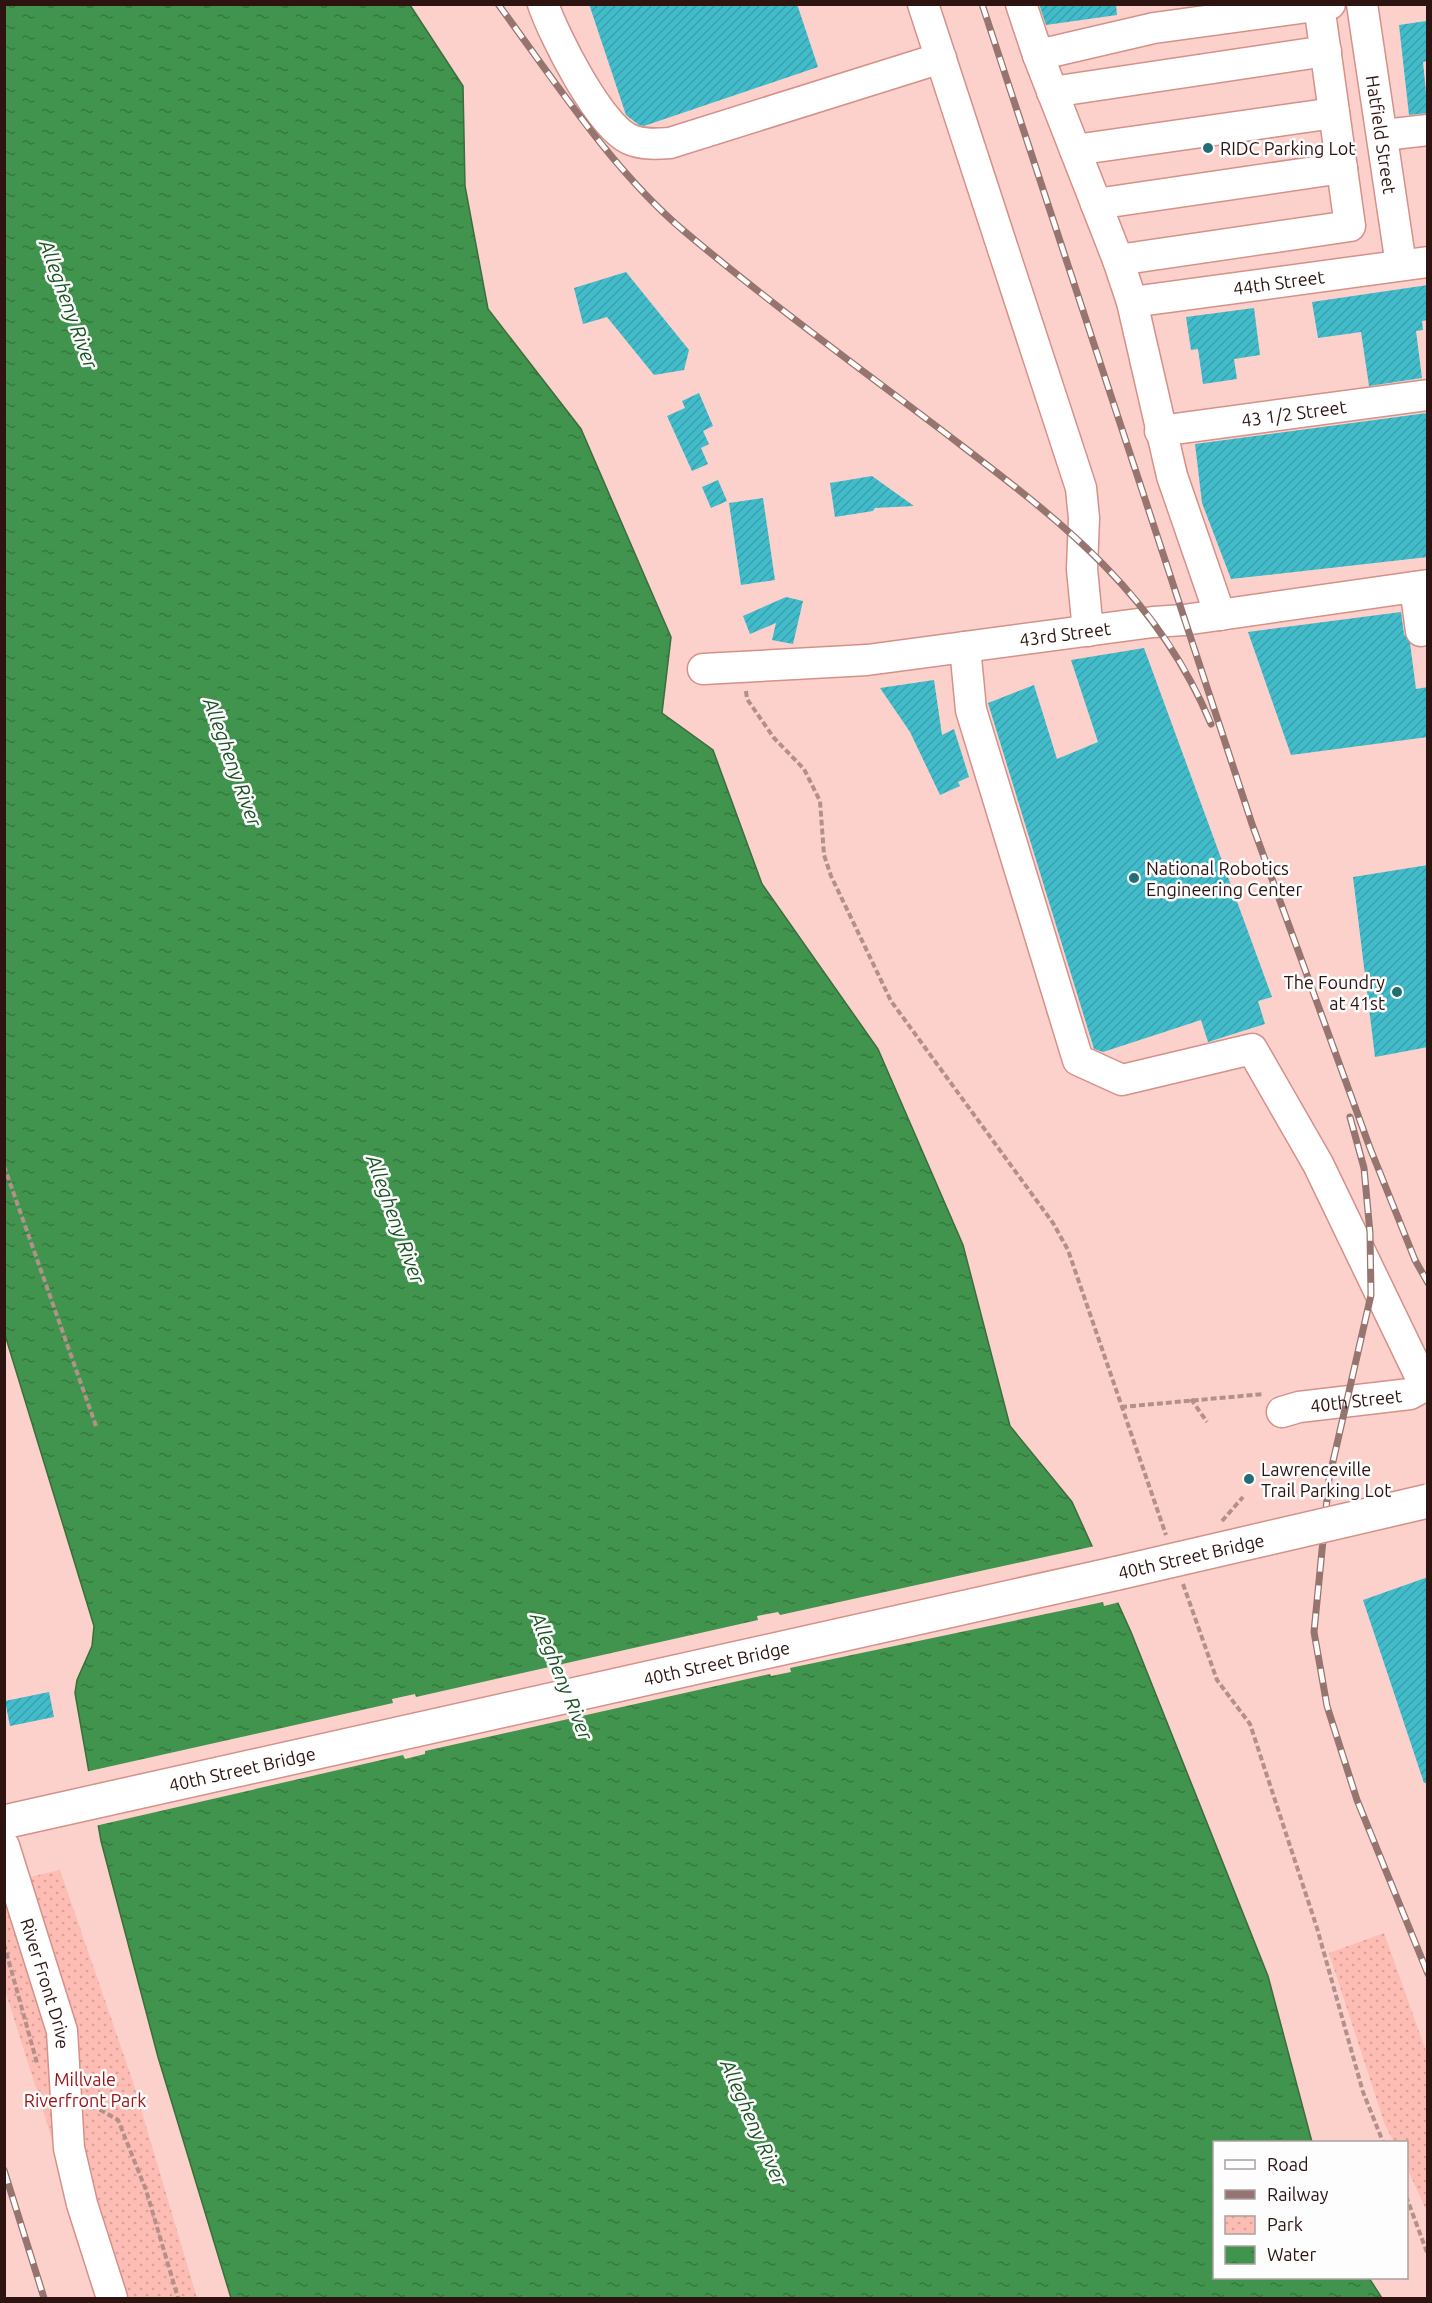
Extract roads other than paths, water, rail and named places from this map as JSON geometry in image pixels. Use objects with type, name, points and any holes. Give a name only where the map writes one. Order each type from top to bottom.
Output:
[{"type":"main road","name":"40th Street Bridge","points":[[4,1822],[784,1649],[1428,1501]]},
{"type":"street","points":[[543,4],[550,23],[581,80],[609,122],[629,139],[647,144],[670,143],[941,58]]},
{"type":"street","points":[[923,4],[1081,488],[1084,518],[1082,569],[1088,631]]},
{"type":"street","points":[[1022,4],[1038,55],[1118,260],[1132,302],[1172,476],[1220,615]]},
{"type":"street","points":[[1038,55],[1154,28],[1330,4]]},
{"type":"street","name":"Hatfield Street","points":[[1362,4],[1384,135],[1414,263]]},
{"type":"street","points":[[1118,260],[1350,226],[1319,5]]},
{"type":"street","points":[[1052,92],[1326,51]]},
{"type":"street","points":[[1075,150],[1334,113]]},
{"type":"street","points":[[1384,135],[1428,130]]},
{"type":"street","points":[[1096,204],[1342,168]]},
{"type":"street","name":"44th Street","points":[[1132,302],[1414,263]]},
{"type":"street","name":"43 1/2 Street","points":[[1160,431],[1428,395]]},
{"type":"street","points":[[1421,586],[1421,631]]},
{"type":"street","name":"43rd Street","points":[[703,669],[867,660],[1220,615],[1421,586]]},
{"type":"street","points":[[965,647],[971,710],[1078,1060],[1122,1080],[1252,1049],[1318,1164],[1426,1384]]},
{"type":"street","name":"40th Street","points":[[1276,1403],[1299,1407],[1410,1394],[1426,1384]]},
{"type":"street","name":"River Front Drive","points":[[4,1846],[62,2031],[69,2148],[82,2204],[112,2298]]},
{"type":"water","name":"Allegheny River","points":[[4,5],[410,5],[463,86],[465,186],[488,309],[581,429],[671,637],[662,713],[713,750],[762,884],[878,1049],[963,1245],[1010,1426],[1072,1502],[1131,1632],[1268,1976],[1312,2141],[1213,2141],[1213,2279],[1370,2279],[1382,2298],[231,2298],[158,2057],[101,1841],[75,1693],[77,1680],[92,1646],[94,1626],[5,1335]]},
{"type":"railway","points":[[498,4],[585,123],[632,180],[658,207],[746,282],[1022,492],[1096,557],[1130,593],[1160,632],[1188,676],[1211,724]]},
{"type":"railway","points":[[982,4],[1252,824],[1370,1148],[1415,1260],[1428,1283]]},
{"type":"railway","points":[[1350,1117],[1364,1168],[1370,1233],[1371,1295],[1329,1479],[1314,1632],[1327,1706],[1357,1800],[1428,1974]]},
{"type":"railway","points":[[4,2170],[44,2298]]},
{"type":"place","name":"RIDC Parking Lot","points":[[1208,148]]},
{"type":"place","name":"National Robotics Engineering Center","points":[[1134,878]]},
{"type":"place","name":"The Foundry at 41st","points":[[1397,992]]},
{"type":"place","name":"Lawrenceville Trail Parking Lot","points":[[1249,1479]]},
{"type":"park label","name":"Millvale Riverfront Park","points":[[85,2089]]}]
